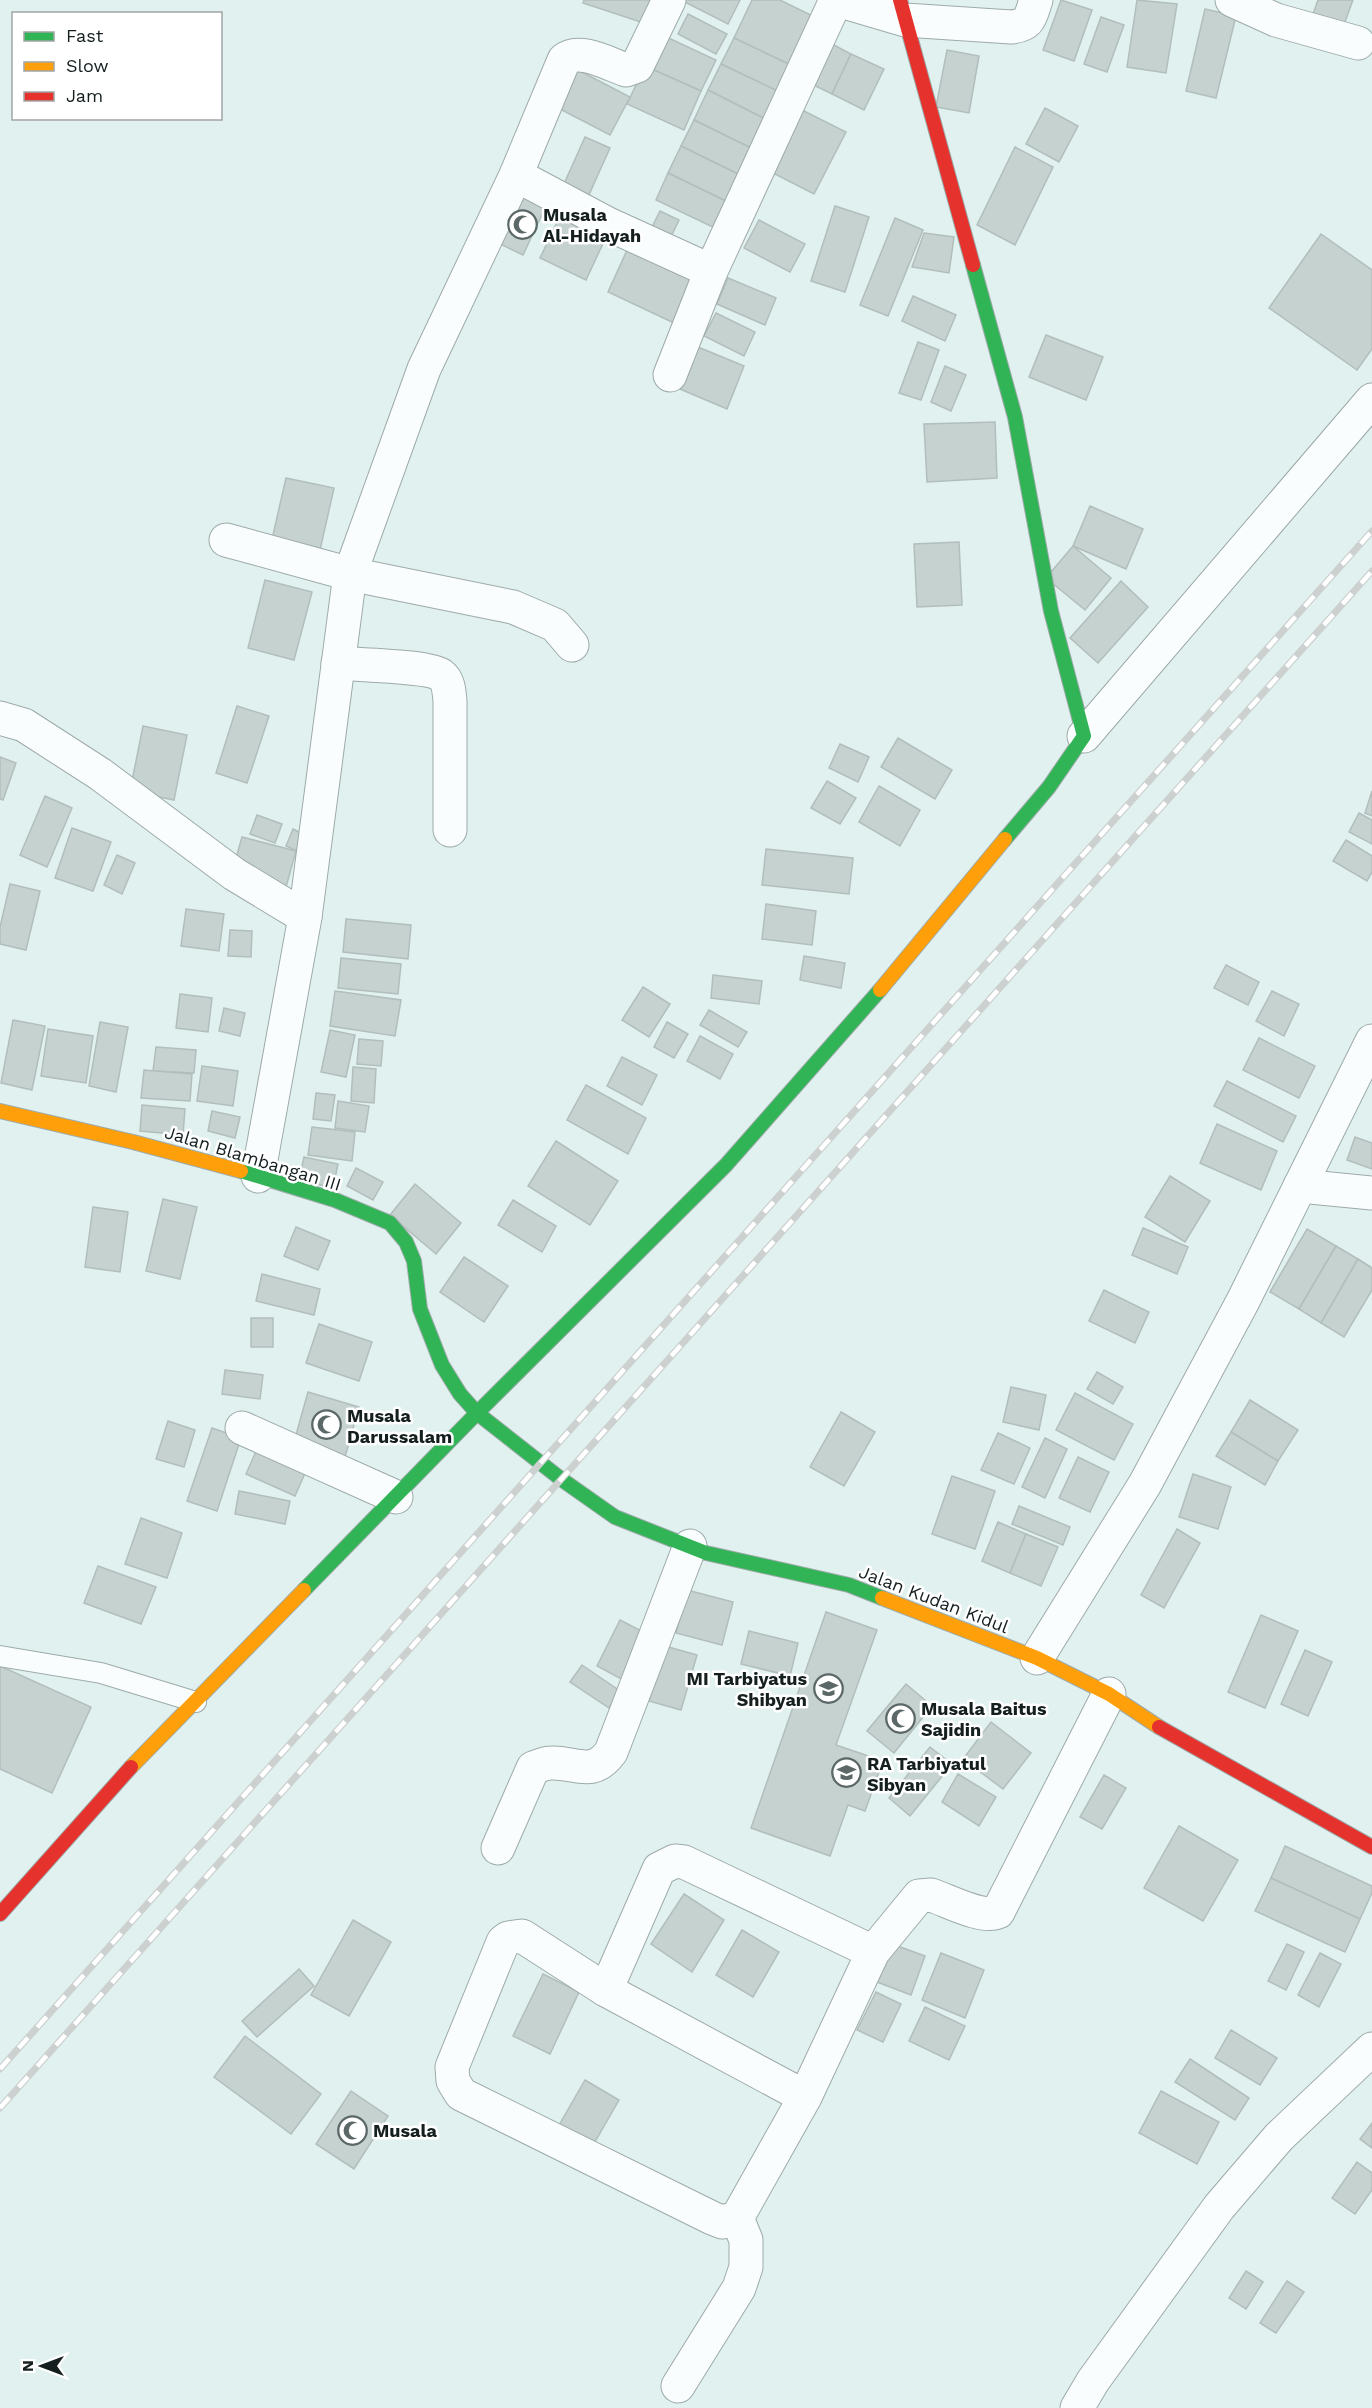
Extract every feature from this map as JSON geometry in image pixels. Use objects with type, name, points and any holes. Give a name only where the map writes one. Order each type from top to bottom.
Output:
[{"type":"street","points":[[258,1176],[305,916],[350,574],[424,369],[516,175],[564,60],[570,55],[578,54],[626,70],[632,69],[637,66],[669,0]]},
{"type":"street","points":[[670,375],[711,271],[837,0],[987,27],[1022,26],[1029,21],[1036,0]]},
{"type":"street","points":[[1232,0],[1276,20],[1358,43]]},
{"type":"street","points":[[902,10],[1016,417],[1051,611],[1084,736]]},
{"type":"street","points":[[516,175],[608,224],[711,271]]},
{"type":"street","points":[[0,1914],[108,1791],[477,1413],[726,1165],[913,952],[961,891],[1050,787],[1084,736],[1372,399]]},
{"type":"street","points":[[226,540],[350,574],[513,607],[555,625],[572,645]]},
{"type":"street","points":[[338,663],[420,670],[440,675],[447,682],[450,701],[450,830]]},
{"type":"street","points":[[0,718],[24,724],[100,774],[234,874],[305,916]]},
{"type":"street","points":[[1037,1658],[1145,1484],[1243,1301],[1372,1041]]},
{"type":"street","name":"Jalan Blambangan III","points":[[0,1111],[133,1142],[258,1176],[335,1200],[390,1223],[406,1242],[414,1261],[420,1309],[442,1365],[460,1394],[477,1413]]},
{"type":"street","points":[[1300,1186],[1372,1193]]},
{"type":"street","name":"Jalan Kudan Kidul","points":[[477,1413],[561,1479],[615,1517],[706,1553],[849,1585],[1037,1658],[1109,1694],[1137,1714],[1372,1847]]},
{"type":"street","points":[[242,1428],[396,1497]]},
{"type":"street","points":[[498,1848],[533,1768],[552,1762],[584,1767],[599,1765],[611,1752],[690,1546]]},
{"type":"street","points":[[805,2097],[606,1990],[522,1936],[508,1938],[503,1942],[452,2067],[453,2081],[461,2094],[712,2218],[722,2222],[737,2218],[805,2097],[873,1952],[919,1896],[932,1895],[982,1914],[998,1912],[1109,1694]]},
{"type":"street","points":[[606,1990],[659,1869],[675,1861],[684,1862],[873,1952]]},
{"type":"street","points":[[1077,2408],[1093,2381],[1219,2207],[1279,2137],[1372,2049]]},
{"type":"street","points":[[678,2386],[739,2288],[746,2267],[746,2240],[737,2218]]},
{"type":"lane","points":[[0,1656],[101,1672],[196,1702]]},
{"type":"building","points":[[584,0],[652,0],[644,23],[583,3]]},
{"type":"building","points":[[681,0],[740,0],[728,24]]},
{"type":"building","points":[[752,0],[780,0],[821,20],[797,68],[734,38]]},
{"type":"building","points":[[1061,0],[1092,10],[1074,61],[1043,50]]},
{"type":"building","points":[[1137,0],[1177,4],[1166,73],[1127,67]]},
{"type":"building","points":[[1318,0],[1353,0],[1343,27],[1312,17]]},
{"type":"building","points":[[1205,9],[1236,16],[1216,98],[1186,91]]},
{"type":"building","points":[[688,14],[727,34],[716,54],[678,34]]},
{"type":"building","points":[[1101,17],[1124,25],[1107,72],[1084,64]]},
{"type":"building","points":[[660,34],[716,60],[701,91],[645,66]]},
{"type":"building","points":[[734,38],[797,68],[784,94],[721,64]]},
{"type":"building","points":[[821,38],[851,54],[832,94],[801,79]]},
{"type":"building","points":[[947,50],[979,56],[969,113],[936,107]]},
{"type":"building","points":[[851,54],[884,69],[864,110],[832,94]]},
{"type":"building","points":[[721,64],[784,94],[771,122],[708,90]]},
{"type":"building","points":[[645,66],[701,91],[684,130],[627,104]]},
{"type":"building","points":[[576,69],[630,97],[610,135],[556,107]]},
{"type":"building","points":[[708,90],[771,122],[757,151],[694,120]]},
{"type":"building","points":[[794,106],[846,132],[814,194],[763,168]]},
{"type":"building","points":[[1045,108],[1078,126],[1059,162],[1026,144]]},
{"type":"building","points":[[694,120],[757,151],[744,177],[681,146]]},
{"type":"building","points":[[585,137],[610,148],[588,197],[563,186]]},
{"type":"building","points":[[681,146],[744,177],[732,204],[668,173]]},
{"type":"building","points":[[1015,147],[1053,167],[1015,245],[977,225]]},
{"type":"building","points":[[668,173],[732,204],[719,230],[656,200]]},
{"type":"building","name":"Musala Al-Hidayah","points":[[521,194],[546,206],[523,255],[498,243]]},
{"type":"building","points":[[835,206],[869,217],[845,292],[811,281]]},
{"type":"building","points":[[660,211],[679,220],[667,245],[648,235]]},
{"type":"building","points":[[562,212],[607,235],[586,280],[540,258]]},
{"type":"building","points":[[895,218],[923,230],[888,316],[860,305]]},
{"type":"building","points":[[759,220],[805,244],[790,272],[744,248]]},
{"type":"building","points":[[924,233],[954,237],[949,273],[912,267]]},
{"type":"building","points":[[1321,234],[1372,270],[1372,349],[1357,370],[1269,308]]},
{"type":"building","points":[[628,248],[697,280],[676,324],[608,292]]},
{"type":"building","points":[[728,278],[776,298],[765,325],[717,304]]},
{"type":"building","points":[[913,296],[956,315],[945,341],[902,321]]},
{"type":"building","points":[[716,313],[755,332],[744,356],[704,336]]},
{"type":"building","points":[[1046,335],[1103,357],[1086,400],[1029,377]]},
{"type":"building","points":[[918,342],[939,350],[921,400],[899,393]]},
{"type":"building","points":[[698,347],[744,366],[727,409],[680,389]]},
{"type":"building","points":[[945,366],[966,375],[951,411],[931,402]]},
{"type":"building","points":[[995,422],[997,478],[927,482],[924,424]]},
{"type":"building","points":[[286,478],[334,488],[318,559],[270,548]]},
{"type":"building","points":[[1090,506],[1143,529],[1126,569],[1073,546]]},
{"type":"building","points":[[959,542],[962,605],[917,607],[914,544]]},
{"type":"building","points":[[1073,546],[1111,578],[1085,610],[1046,578]]},
{"type":"building","points":[[265,580],[312,592],[294,660],[248,648]]},
{"type":"building","points":[[1121,581],[1148,607],[1098,663],[1070,638]]},
{"type":"building","points":[[237,706],[269,716],[247,783],[216,773]]},
{"type":"building","points":[[143,726],[187,735],[174,800],[130,791]]},
{"type":"building","points":[[898,738],[952,770],[935,799],[881,767]]},
{"type":"building","points":[[840,744],[869,757],[858,782],[829,768]]},
{"type":"building","points":[[0,757],[16,763],[3,800],[0,799]]},
{"type":"building","points":[[827,781],[856,798],[840,824],[811,808]]},
{"type":"building","points":[[879,786],[920,810],[900,846],[859,822]]},
{"type":"building","points":[[1372,791],[1372,816],[1365,813]]},
{"type":"building","points":[[45,796],[72,808],[47,867],[20,855]]},
{"type":"building","points":[[1359,813],[1372,820],[1372,844],[1349,832]]},
{"type":"building","points":[[257,815],[282,824],[275,843],[250,834]]},
{"type":"building","points":[[72,828],[111,842],[93,891],[55,878]]},
{"type":"building","points":[[293,829],[309,837],[302,853],[286,846]]},
{"type":"building","points":[[242,837],[296,851],[286,887],[232,872]]},
{"type":"building","points":[[1346,840],[1372,856],[1372,872],[1367,881],[1333,861]]},
{"type":"building","points":[[766,849],[853,858],[849,894],[762,885]]},
{"type":"building","points":[[117,855],[135,863],[122,894],[104,885]]},
{"type":"building","points":[[10,884],[40,891],[26,950],[0,944],[0,927]]},
{"type":"building","points":[[766,904],[816,911],[812,945],[762,939]]},
{"type":"building","points":[[186,909],[224,914],[219,951],[181,946]]},
{"type":"building","points":[[346,919],[411,925],[408,959],[343,952]]},
{"type":"building","points":[[230,930],[252,931],[251,957],[228,956]]},
{"type":"building","points":[[804,956],[845,963],[841,988],[800,980]]},
{"type":"building","points":[[341,958],[401,964],[398,994],[338,988]]},
{"type":"building","points":[[1226,965],[1259,982],[1248,1005],[1214,988]]},
{"type":"building","points":[[713,975],[762,981],[759,1004],[711,998]]},
{"type":"building","points":[[643,987],[670,1004],[649,1037],[622,1020]]},
{"type":"building","points":[[335,991],[401,1000],[395,1036],[330,1026]]},
{"type":"building","points":[[1272,991],[1299,1004],[1284,1036],[1256,1021]]},
{"type":"building","points":[[180,994],[212,998],[208,1032],[176,1028]]},
{"type":"building","points":[[224,1008],[245,1013],[240,1036],[219,1031]]},
{"type":"building","points":[[709,1010],[747,1032],[738,1047],[700,1025]]},
{"type":"building","points":[[13,1020],[45,1026],[32,1090],[1,1083]]},
{"type":"building","points":[[100,1022],[128,1027],[116,1092],[89,1086]]},
{"type":"building","points":[[667,1022],[688,1034],[674,1058],[654,1047]]},
{"type":"building","points":[[48,1029],[93,1036],[86,1083],[41,1076]]},
{"type":"building","points":[[330,1030],[355,1035],[346,1077],[321,1072]]},
{"type":"building","points":[[700,1036],[733,1054],[720,1079],[687,1061]]},
{"type":"building","points":[[1259,1038],[1315,1066],[1299,1098],[1243,1070]]},
{"type":"building","points":[[359,1039],[383,1041],[381,1066],[357,1064]]},
{"type":"building","points":[[156,1047],[196,1050],[194,1073],[153,1071]]},
{"type":"building","points":[[622,1057],[657,1075],[642,1105],[607,1086]]},
{"type":"building","points":[[202,1066],[238,1071],[233,1106],[197,1101]]},
{"type":"building","points":[[353,1067],[376,1069],[374,1103],[351,1101]]},
{"type":"building","points":[[144,1070],[192,1074],[190,1101],[141,1098]]},
{"type":"building","points":[[1227,1081],[1296,1116],[1283,1142],[1214,1106]]},
{"type":"building","points":[[586,1085],[646,1118],[628,1154],[567,1120]]},
{"type":"building","points":[[316,1093],[335,1095],[331,1121],[313,1119]]},
{"type":"building","points":[[338,1101],[369,1106],[365,1132],[335,1128]]},
{"type":"building","points":[[142,1105],[185,1109],[183,1135],[140,1131]]},
{"type":"building","points":[[212,1111],[240,1117],[235,1138],[208,1131]]},
{"type":"building","points":[[1217,1124],[1277,1151],[1261,1190],[1200,1163]]},
{"type":"building","points":[[312,1127],[355,1132],[352,1161],[308,1155]]},
{"type":"building","points":[[1355,1137],[1372,1143],[1372,1169],[1347,1160]]},
{"type":"building","points":[[556,1141],[618,1181],[590,1225],[528,1186]]},
{"type":"building","points":[[304,1157],[338,1164],[333,1188],[299,1180]]},
{"type":"building","points":[[356,1168],[383,1182],[373,1200],[347,1186]]},
{"type":"building","points":[[1170,1176],[1210,1201],[1185,1242],[1145,1217]]},
{"type":"building","points":[[415,1184],[461,1223],[436,1254],[390,1215]]},
{"type":"building","points":[[163,1199],[197,1207],[180,1279],[146,1271]]},
{"type":"building","points":[[513,1200],[556,1226],[542,1252],[498,1225]]},
{"type":"building","points":[[93,1207],[128,1212],[120,1272],[85,1267]]},
{"type":"building","points":[[296,1227],[330,1241],[318,1270],[284,1256]]},
{"type":"building","points":[[1143,1228],[1188,1247],[1177,1274],[1132,1255]]},
{"type":"building","points":[[1307,1229],[1336,1246],[1299,1309],[1270,1292]]},
{"type":"building","points":[[1336,1246],[1358,1259],[1321,1323],[1299,1309]]},
{"type":"building","points":[[464,1257],[508,1286],[484,1322],[440,1292]]},
{"type":"building","points":[[1358,1259],[1372,1268],[1372,1290],[1344,1337],[1321,1323]]},
{"type":"building","points":[[262,1274],[320,1289],[314,1315],[256,1301]]},
{"type":"building","points":[[1104,1290],[1149,1312],[1135,1343],[1089,1321]]},
{"type":"building","points":[[251,1318],[273,1318],[273,1347],[251,1347]]},
{"type":"building","points":[[319,1324],[372,1342],[359,1381],[306,1363]]},
{"type":"building","points":[[225,1370],[263,1375],[260,1399],[222,1394]]},
{"type":"building","points":[[1097,1372],[1123,1387],[1113,1404],[1087,1389]]},
{"type":"building","points":[[1011,1387],[1046,1395],[1039,1430],[1003,1422]]},
{"type":"building","name":"Musala Darussalam","points":[[308,1392],[359,1407],[345,1457],[294,1442]]},
{"type":"building","points":[[1075,1393],[1133,1424],[1114,1460],[1056,1430]]},
{"type":"building","points":[[1250,1400],[1298,1430],[1278,1461],[1231,1432]]},
{"type":"building","points":[[841,1412],[875,1432],[844,1486],[810,1467]]},
{"type":"building","points":[[168,1421],[195,1430],[184,1467],[156,1459]]},
{"type":"building","points":[[212,1428],[241,1438],[217,1511],[187,1501]]},
{"type":"building","points":[[1231,1432],[1278,1461],[1265,1485],[1216,1456]]},
{"type":"building","points":[[998,1433],[1030,1448],[1014,1484],[981,1470]]},
{"type":"building","points":[[1045,1438],[1067,1449],[1045,1498],[1022,1487]]},
{"type":"building","points":[[261,1440],[310,1462],[295,1496],[246,1474]]},
{"type":"building","points":[[1078,1457],[1109,1472],[1090,1512],[1059,1498]]},
{"type":"building","points":[[1193,1474],[1231,1487],[1218,1529],[1179,1517]]},
{"type":"building","points":[[952,1476],[995,1491],[975,1549],[932,1534]]},
{"type":"building","points":[[239,1491],[290,1501],[285,1524],[235,1514]]},
{"type":"building","points":[[1019,1506],[1070,1527],[1063,1545],[1012,1524]]},
{"type":"building","points":[[141,1518],[182,1533],[167,1578],[125,1564]]},
{"type":"building","points":[[998,1522],[1026,1534],[1010,1573],[982,1561]]},
{"type":"building","points":[[1177,1529],[1200,1543],[1164,1608],[1141,1595]]},
{"type":"building","points":[[1026,1534],[1058,1547],[1041,1586],[1010,1573]]},
{"type":"building","points":[[98,1566],[156,1587],[141,1624],[84,1603]]},
{"type":"building","points":[[687,1590],[733,1602],[722,1645],[676,1633]]},
{"type":"building","name":"MI Tarbiyatus Shibyan","points":[[826,1612],[877,1630],[836,1745],[883,1761],[865,1811],[848,1805],[830,1856],[751,1828]]},
{"type":"building","points":[[1261,1615],[1298,1631],[1265,1708],[1228,1692]]},
{"type":"building","points":[[620,1620],[651,1636],[627,1682],[597,1666]]},
{"type":"building","points":[[749,1631],[798,1643],[790,1676],[741,1664]]},
{"type":"building","points":[[665,1646],[697,1655],[681,1710],[649,1701]]},
{"type":"building","points":[[1305,1650],[1332,1662],[1308,1716],[1281,1704]]},
{"type":"building","points":[[582,1665],[620,1691],[609,1708],[570,1682]]},
{"type":"building","points":[[0,1666],[91,1707],[52,1793],[0,1769]]},
{"type":"building","name":"Musala Baitus Sajidin","points":[[906,1684],[932,1706],[894,1753],[867,1731]]},
{"type":"building","points":[[991,1722],[1031,1753],[1003,1789],[963,1759]]},
{"type":"building","points":[[930,1747],[952,1764],[910,1816],[889,1798]]},
{"type":"building","points":[[958,1774],[996,1797],[979,1826],[942,1802]]},
{"type":"building","points":[[1104,1775],[1126,1788],[1102,1829],[1080,1817]]},
{"type":"building","points":[[1179,1826],[1238,1860],[1203,1921],[1144,1888]]},
{"type":"building","points":[[1285,1846],[1372,1886],[1372,1893],[1360,1919],[1271,1878]]},
{"type":"building","points":[[1271,1878],[1360,1919],[1345,1952],[1255,1911]]},
{"type":"building","points":[[684,1894],[724,1920],[692,1972],[651,1944]]},
{"type":"building","points":[[353,1920],[391,1942],[349,2016],[311,1995]]},
{"type":"building","points":[[742,1930],[779,1952],[753,1997],[716,1975]]},
{"type":"building","points":[[892,1944],[925,1956],[911,1995],[877,1982]]},
{"type":"building","points":[[1287,1944],[1304,1952],[1286,1990],[1268,1981]]},
{"type":"building","points":[[941,1953],[984,1970],[965,2018],[922,2000]]},
{"type":"building","points":[[1320,1953],[1341,1964],[1319,2007],[1298,1995]]},
{"type":"building","points":[[299,1969],[314,1986],[257,2037],[242,2021]]},
{"type":"building","points":[[543,1974],[579,1992],[550,2054],[513,2036]]},
{"type":"building","points":[[876,1992],[901,2004],[883,2042],[857,2030]]},
{"type":"building","points":[[925,2007],[965,2026],[949,2060],[909,2041]]},
{"type":"building","points":[[1231,2030],[1277,2058],[1260,2085],[1215,2058]]},
{"type":"building","points":[[245,2036],[321,2094],[291,2134],[214,2077]]},
{"type":"building","points":[[1190,2059],[1249,2098],[1235,2120],[1175,2082]]},
{"type":"building","points":[[585,2080],[619,2100],[592,2147],[558,2127]]},
{"type":"building","name":"Musala","points":[[351,2091],[388,2116],[354,2169],[316,2144]]},
{"type":"building","points":[[1161,2091],[1219,2122],[1197,2164],[1139,2133]]},
{"type":"building","points":[[1372,2123],[1372,2148],[1360,2139]]},
{"type":"building","points":[[1357,2162],[1372,2173],[1372,2190],[1355,2214],[1332,2198]]},
{"type":"building","points":[[1246,2271],[1263,2282],[1246,2309],[1229,2298]]},
{"type":"building","points":[[1287,2281],[1304,2292],[1276,2333],[1260,2323]]},
{"type":"railway","points":[[0,2069],[1372,531]]},
{"type":"railway","points":[[0,2108],[1372,571]]},
{"type":"traffic: fast","points":[[973,265],[1015,417],[1051,611],[1084,736],[1049,787],[1005,839]]},
{"type":"traffic: fast","points":[[304,1590],[477,1413],[726,1165],[880,990]]},
{"type":"traffic: fast","points":[[241,1171],[335,1200],[390,1223],[406,1242],[414,1261],[420,1309],[442,1365],[460,1394],[477,1413],[561,1479],[615,1517],[706,1553],[849,1585],[882,1598]]},
{"type":"traffic: slow","points":[[880,990],[1005,839]]},
{"type":"traffic: slow","points":[[0,1111],[133,1142],[241,1171]]},
{"type":"traffic: slow","points":[[131,1767],[304,1590]]},
{"type":"traffic: slow","points":[[882,1598],[1037,1658],[1109,1694],[1159,1727]]},
{"type":"traffic: jam","points":[[900,0],[973,265]]},
{"type":"traffic: jam","points":[[1159,1727],[1372,1847]]},
{"type":"traffic: jam","points":[[0,1914],[131,1767]]},
{"type":"place","name":"Musala Al-Hidayah","points":[[522,224]]},
{"type":"place","name":"Musala Darussalam","points":[[326,1425]]},
{"type":"place","name":"MI Tarbiyatus Shibyan","points":[[828,1688]]},
{"type":"place","name":"Musala Baitus Sajidin","points":[[900,1718]]},
{"type":"place","name":"RA Tarbiyatul Sibyan","points":[[846,1773]]},
{"type":"place","name":"Musala","points":[[352,2130]]}]
